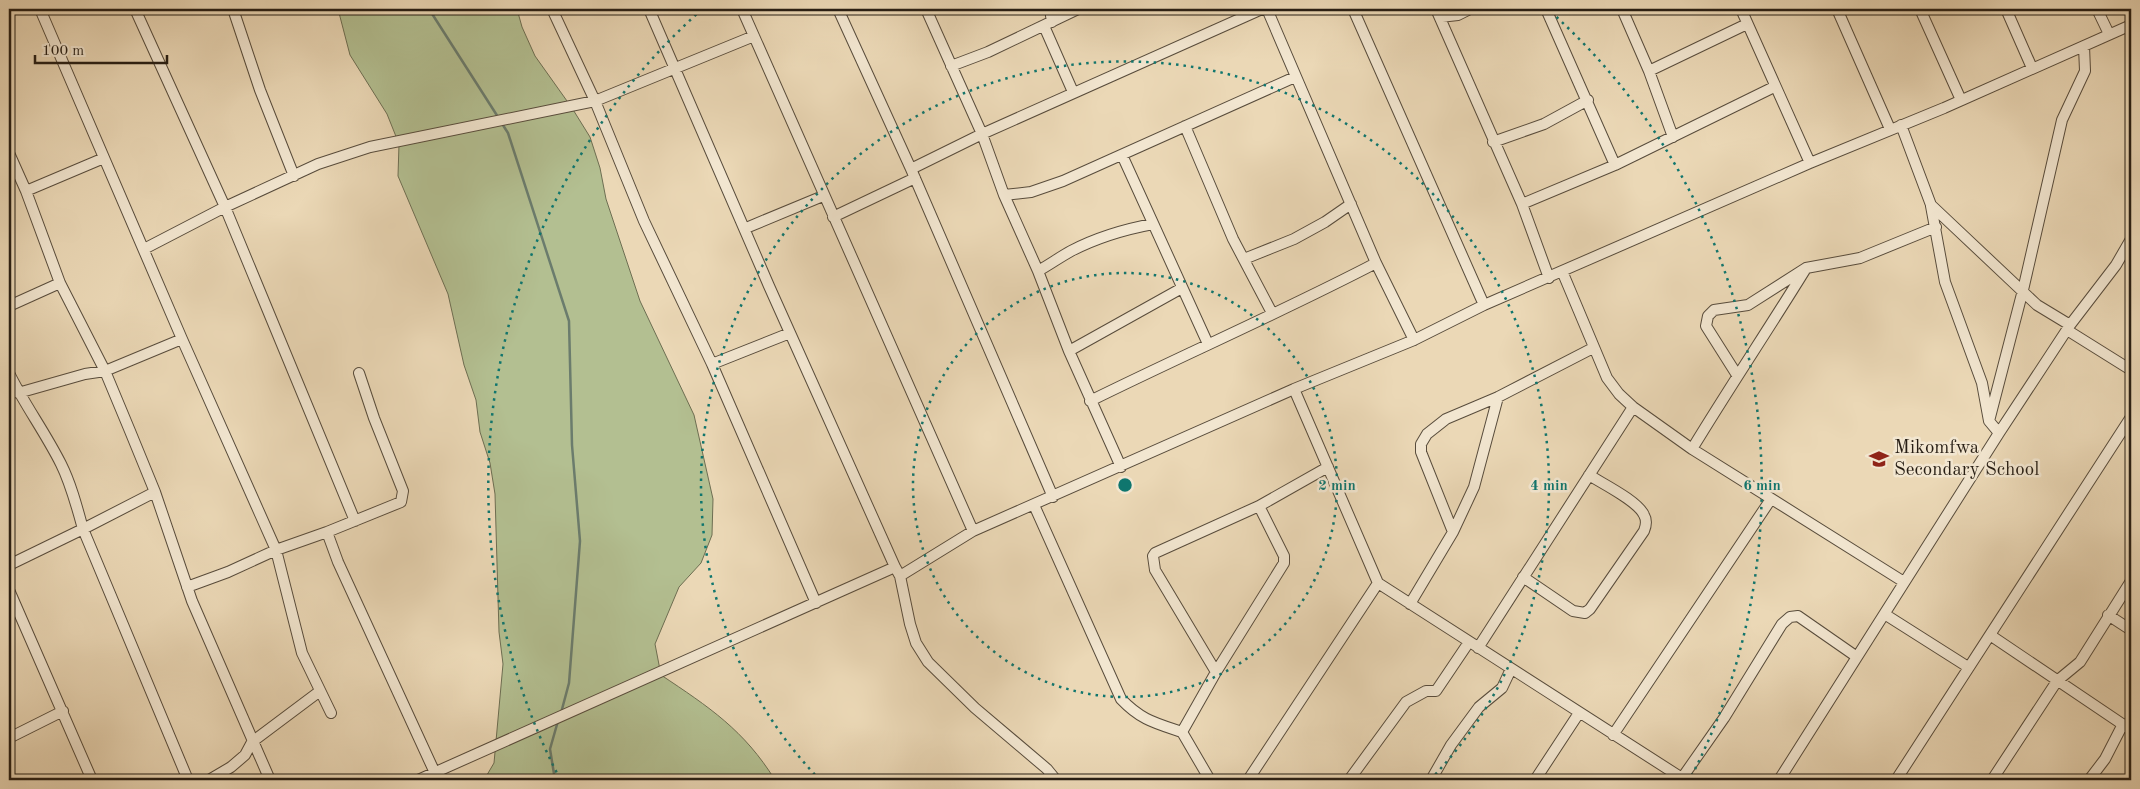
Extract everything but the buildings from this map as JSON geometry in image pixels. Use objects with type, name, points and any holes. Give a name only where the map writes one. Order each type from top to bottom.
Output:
[{"type":"street","points":[[40,9],[276,550],[302,654],[331,713]]},
{"type":"street","points":[[135,9],[225,207],[355,521]]},
{"type":"street","points":[[233,9],[263,98],[294,176]]},
{"type":"street","points":[[552,9],[595,101],[644,221],[712,364],[816,603]]},
{"type":"street","points":[[649,9],[746,228],[790,333],[898,572],[916,643],[928,662],[975,708],[1047,769],[1056,780]]},
{"type":"street","points":[[742,9],[973,531]]},
{"type":"street","points":[[838,9],[913,174],[1053,497]]},
{"type":"street","points":[[1050,9],[1048,24],[1073,92]]},
{"type":"street","points":[[951,66],[988,52],[1078,9]]},
{"type":"street","points":[[833,217],[982,134],[1262,9]]},
{"type":"street","points":[[1267,9],[1376,263],[1414,340]]},
{"type":"street","points":[[1353,9],[1484,305]]},
{"type":"street","points":[[1470,9],[1458,15],[1438,13],[1493,142],[1522,204],[1549,278]]},
{"type":"street","points":[[1546,9],[1588,100],[1615,165]]},
{"type":"street","points":[[1622,9],[1649,71],[1673,137]]},
{"type":"street","points":[[1741,9],[1774,87],[1810,163]]},
{"type":"street","points":[[1837,9],[1890,129]]},
{"type":"street","points":[[1920,9],[1960,100]]},
{"type":"street","points":[[2006,9],[2032,68]]},
{"type":"street","points":[[2097,9],[2109,34]]},
{"type":"street","points":[[929,10],[951,66],[982,134],[1004,195],[1038,271],[1069,351],[1121,467]]},
{"type":"street","points":[[1649,71],[1747,24]]},
{"type":"street","points":[[418,780],[816,603],[898,572],[973,531],[1294,390],[1414,340],[1484,305],[2131,25]]},
{"type":"street","points":[[144,249],[225,207],[318,164],[370,147],[595,101],[754,36]]},
{"type":"street","points":[[1989,421],[2023,290],[2062,120],[2085,71],[2084,46]]},
{"type":"street","points":[[1004,195],[1031,192],[1063,181],[1295,76]]},
{"type":"street","points":[[1522,204],[1615,165],[1774,87]]},
{"type":"street","points":[[1493,142],[1544,124],[1588,100]]},
{"type":"street","points":[[1901,125],[1931,205],[1945,282],[1982,383],[1989,421],[1999,433]]},
{"type":"street","points":[[1185,126],[1244,259],[1272,313]]},
{"type":"street","points":[[9,154],[26,191],[60,283],[105,371],[155,492],[187,587],[252,742],[270,780]]},
{"type":"street","points":[[1122,155],[1208,344]]},
{"type":"street","points":[[26,191],[104,158]]},
{"type":"street","points":[[746,228],[824,196]]},
{"type":"street","points":[[1244,259],[1294,239],[1325,222],[1351,204]]},
{"type":"street","points":[[1931,205],[2023,290],[2036,305],[2131,370]]},
{"type":"street","points":[[1038,271],[1090,242],[1153,224]]},
{"type":"street","points":[[1737,375],[1706,326],[1708,316],[1714,310],[1748,305],[1806,268],[1860,258],[1936,227]]},
{"type":"street","points":[[1779,780],[1999,433],[2068,327],[2116,265],[2131,239]]},
{"type":"street","points":[[1090,400],[1316,294],[1376,263]]},
{"type":"street","points":[[1692,449],[1737,375],[1767,333],[1806,268]]},
{"type":"street","points":[[1562,271],[1607,378],[1619,394],[1633,407],[1692,449],[1904,582]]},
{"type":"street","points":[[9,306],[60,283]]},
{"type":"street","points":[[1069,351],[1182,288]]},
{"type":"street","points":[[712,364],[790,333]]},
{"type":"street","points":[[18,393],[85,374],[105,371],[182,338]]},
{"type":"street","points":[[1453,532],[1421,452],[1421,444],[1427,434],[1446,419],[1498,396],[1593,348]]},
{"type":"street","points":[[9,373],[18,393],[61,464],[75,500],[83,529],[188,780]]},
{"type":"street","points":[[187,587],[228,572],[276,550],[399,504],[403,498],[393,464],[374,418],[359,374]]},
{"type":"street","points":[[1294,390],[1378,583],[1683,779],[1724,718],[1782,624],[1790,617],[1798,616],[1857,657]]},
{"type":"street","points":[[1410,604],[1453,532],[1474,487],[1498,396]]},
{"type":"street","points":[[1478,648],[1633,407]]},
{"type":"street","points":[[1896,780],[2131,417]]},
{"type":"street","points":[[1216,672],[1155,570],[1153,556],[1160,550],[1259,506],[1328,467]]},
{"type":"street","points":[[1522,578],[1573,611],[1585,613],[1590,609],[1644,531],[1645,516],[1638,506],[1589,475]]},
{"type":"street","points":[[9,565],[155,492]]},
{"type":"street","points":[[1613,735],[1771,498]]},
{"type":"street","points":[[1034,505],[1121,699],[1135,713],[1149,721],[1182,732],[1210,780]]},
{"type":"street","points":[[1182,732],[1216,672],[1284,564],[1284,556],[1259,506]]},
{"type":"street","points":[[327,532],[338,562],[435,773]]},
{"type":"street","points":[[1992,780],[2057,681],[2080,662],[2108,615],[2131,582]]},
{"type":"street","points":[[1248,780],[1378,583]]},
{"type":"street","points":[[9,590],[92,780]]},
{"type":"street","points":[[1886,614],[1968,667]]},
{"type":"street","points":[[2108,615],[2131,630]]},
{"type":"street","points":[[1990,635],[2127,727],[2089,780]]},
{"type":"street","points":[[1349,780],[1406,702],[1426,691],[1436,691],[1469,642]]},
{"type":"street","points":[[1431,780],[1451,745],[1480,706],[1502,688],[1511,669]]},
{"type":"street","points":[[209,780],[245,755],[252,742],[320,691]]},
{"type":"street","points":[[9,738],[63,711]]},
{"type":"street","points":[[1535,780],[1579,713]]},
{"type":"green space","points":[[338,9],[517,9],[522,27],[535,56],[590,137],[600,168],[606,199],[640,301],[694,415],[713,499],[712,535],[701,563],[679,587],[655,644],[661,675],[710,709],[738,733],[763,762],[775,780],[484,780],[494,763],[503,664],[499,632],[495,494],[490,463],[480,432],[476,400],[464,365],[448,294],[398,176],[399,144],[387,114],[350,55]]},
{"type":"waterway","points":[[429,9],[498,117]]},
{"type":"waterway","points":[[501,122],[508,133],[569,321],[572,445],[580,541],[569,683],[561,713]]},
{"type":"waterway","points":[[555,780],[550,749],[558,721]]},
{"type":"place","name":"Mikomfwa Secondary School","points":[[1879,459]]}]
